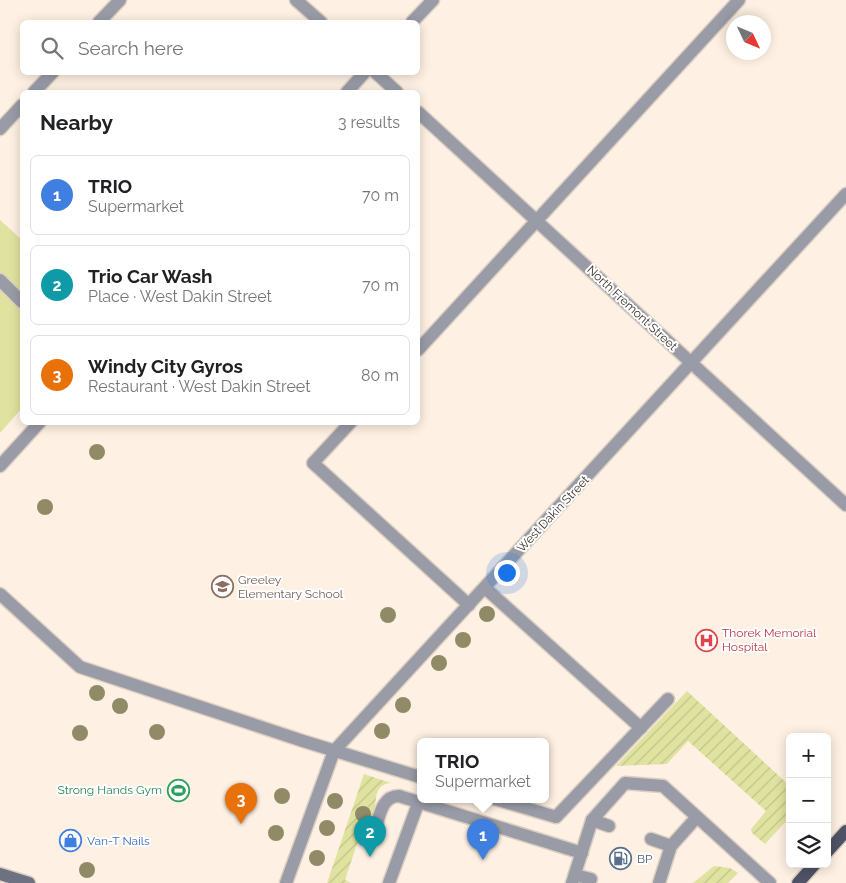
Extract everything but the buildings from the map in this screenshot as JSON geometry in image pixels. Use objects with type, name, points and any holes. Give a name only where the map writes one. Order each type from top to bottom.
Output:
[{"type":"main road","points":[[831,848],[846,831]]},
{"type":"main road","points":[[798,883],[812,868]]},
{"type":"main road","points":[[0,874],[29,883]]},
{"type":"street","points":[[102,20],[120,0]]},
{"type":"street","points":[[296,0],[319,20]]},
{"type":"street","points":[[414,20],[433,0]]},
{"type":"street","points":[[420,348],[739,0]]},
{"type":"street","points":[[36,90],[50,75]]},
{"type":"street","points":[[348,90],[362,75]]},
{"type":"street","points":[[378,75],[395,90]]},
{"type":"street","points":[[0,129],[20,107]]},
{"type":"street","name":"North Fremont Street","points":[[420,114],[845,503]]},
{"type":"street","name":"West Dakin Street","points":[[286,883],[334,751],[846,194]]},
{"type":"street","points":[[0,280],[20,300]]},
{"type":"street","points":[[0,466],[37,425]]},
{"type":"street","points":[[348,425],[313,463],[468,605]]},
{"type":"street","points":[[485,588],[641,728]]},
{"type":"street","points":[[0,594],[80,667],[334,751],[417,775]]},
{"type":"street","points":[[509,803],[556,817],[668,699]]},
{"type":"street","points":[[591,879],[574,879],[592,820],[625,783],[663,786],[770,883]]},
{"type":"street","points":[[376,826],[386,801],[392,796],[417,800]]},
{"type":"street","points":[[389,883],[418,803]]},
{"type":"street","points":[[425,803],[582,853]]},
{"type":"street","points":[[659,883],[671,846],[698,817]]},
{"type":"street","points":[[592,820],[609,826]]},
{"type":"street","points":[[651,839],[671,846]]},
{"type":"green space","points":[[0,220],[20,238],[20,410],[0,433]]},
{"type":"green space","points":[[687,691],[786,782],[786,821],[765,844],[752,833],[751,829],[766,811],[688,741],[667,764],[616,766]]},
{"type":"green space","points":[[364,774],[391,783],[382,786],[378,791],[371,825],[364,823],[345,880],[351,883],[327,883]]},
{"type":"green space","points":[[714,866],[730,868],[738,873],[728,883],[693,883]]},
{"type":"place","name":"Greeley Elementary School","points":[[222,587]]},
{"type":"place","name":"Thorek Memorial Hospital","points":[[706,640]]},
{"type":"place","name":"Strong Hands Gym","points":[[178,790]]},
{"type":"place","name":"Windy City Gyros","points":[[241,824]]},
{"type":"place","name":"Van-T Nails","points":[[71,841]]},
{"type":"place","name":"Trio Car Wash","points":[[370,857]]},
{"type":"place","name":"BP","points":[[621,859]]},
{"type":"place","name":"TRIO","points":[[483,860]]}]
